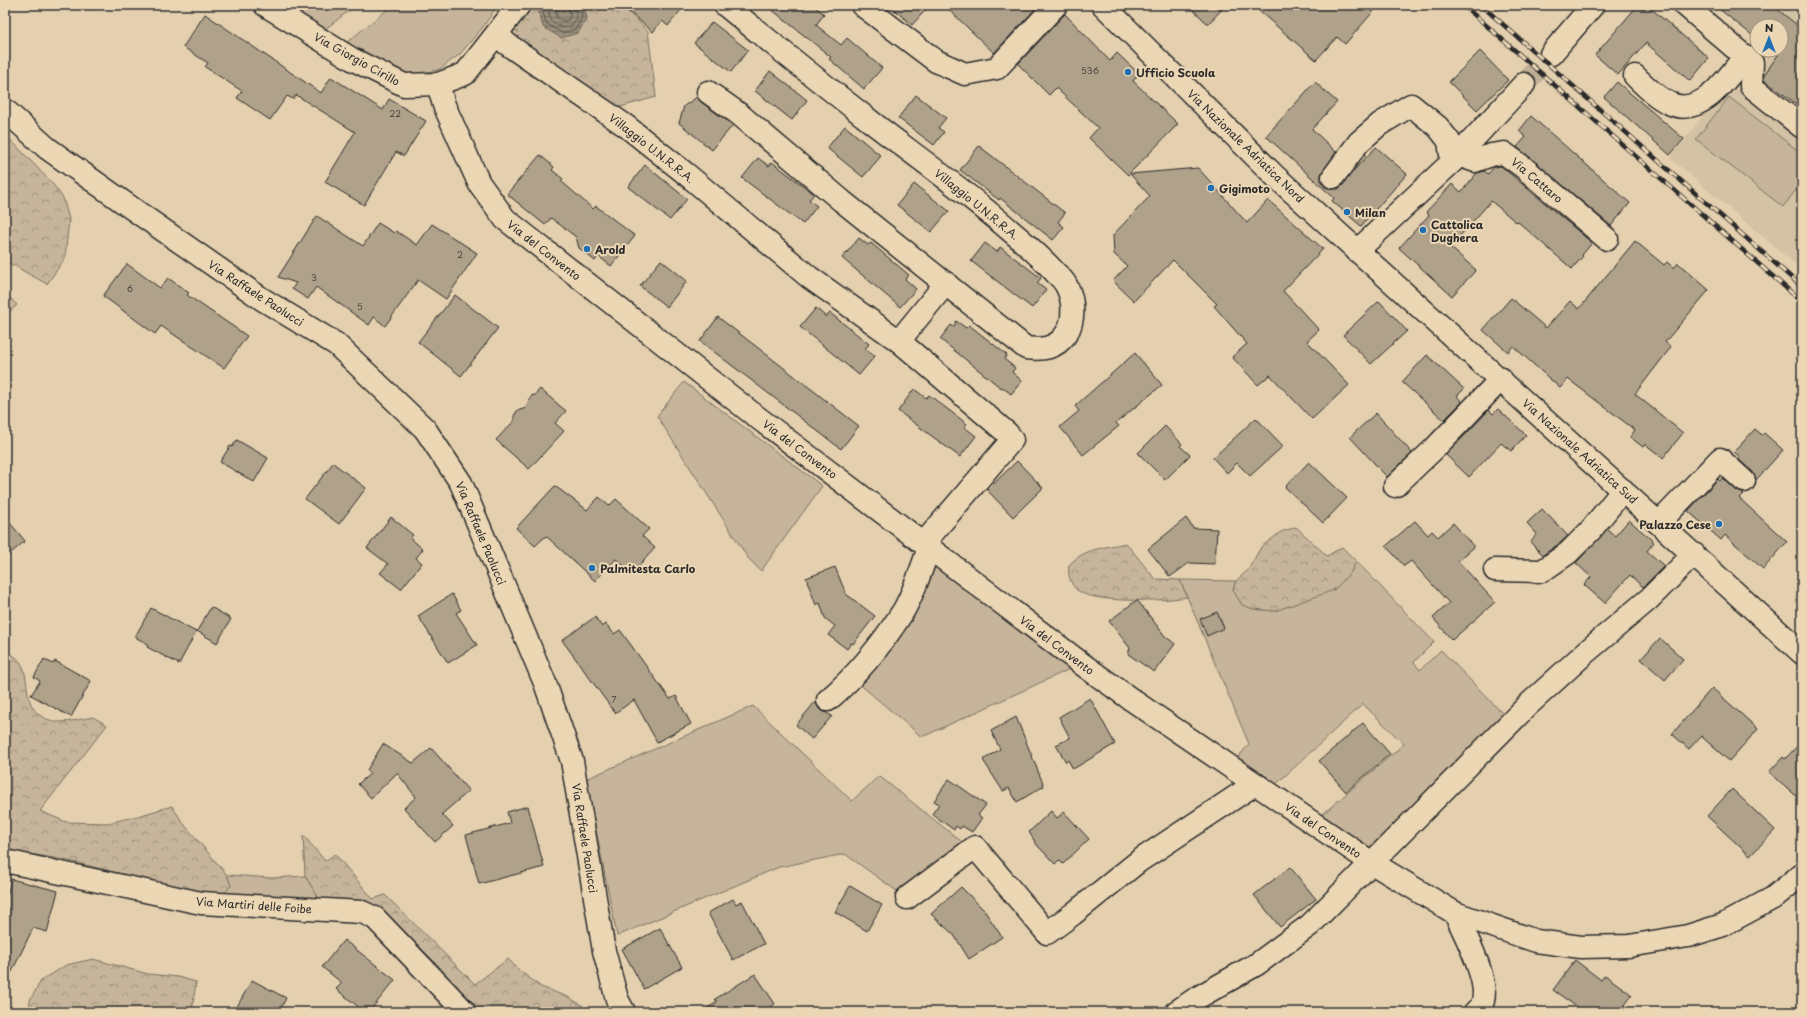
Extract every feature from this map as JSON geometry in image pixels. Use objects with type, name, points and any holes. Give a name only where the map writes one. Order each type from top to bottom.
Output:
[{"type":"street","name":"Via Giorgio Cirillo","points":[[264,5],[352,59],[404,85],[438,84],[465,74],[519,5]]},
{"type":"street","name":"Villaggio U.N.R.R.A.","points":[[708,92],[739,114],[842,200],[1026,348],[1039,350],[1051,347],[1061,341],[1072,323],[1071,297],[1066,285],[1034,250],[965,192],[873,123],[725,5]]},
{"type":"street","points":[[862,5],[936,61],[965,74],[997,68],[1056,5]]},
{"type":"street","name":"Via Nazionale Adriatica Nord","points":[[1103,5],[1223,126],[1357,251]]},
{"type":"street","points":[[1550,54],[1593,5]]},
{"type":"street","points":[[1685,5],[1748,60],[1751,86],[1802,127]]},
{"type":"street","name":"Villaggio U.N.R.R.A.","points":[[497,34],[507,44],[626,126],[685,173],[809,277],[899,341],[1000,427],[1012,440],[927,545]]},
{"type":"street","points":[[1635,76],[1654,93],[1670,103],[1679,106],[1690,105],[1708,98],[1748,60]]},
{"type":"street","name":"Via del Convento","points":[[438,84],[444,105],[479,183],[505,218],[753,414],[1132,700],[1372,863],[1455,913],[1536,941],[1581,947],[1629,946],[1688,936],[1723,925],[1773,898],[1802,874]]},
{"type":"street","points":[[1357,251],[1455,158],[1524,84]]},
{"type":"street","points":[[1333,177],[1358,142],[1380,124],[1411,105],[1438,127],[1449,141],[1455,158]]},
{"type":"street","name":"Via Raffaele Paolucci","points":[[5,110],[47,148],[140,214],[262,299],[336,344],[425,429],[461,483],[545,684],[572,761],[604,951],[617,999],[624,1012]]},
{"type":"street","name":"Via Cattaro","points":[[1455,158],[1475,161],[1491,155],[1504,153],[1523,167],[1607,239]]},
{"type":"street","name":"Via Nazionale Adriatica Sud","points":[[1357,251],[1501,379],[1802,653]]},
{"type":"street","points":[[899,341],[946,283]]},
{"type":"street","points":[[1395,486],[1501,379]]},
{"type":"street","points":[[1659,523],[1720,459],[1744,481]]},
{"type":"street","points":[[1496,570],[1542,571],[1568,553],[1590,531],[1623,490]]},
{"type":"street","points":[[828,700],[853,678],[871,658],[902,612],[927,545]]},
{"type":"street","points":[[1176,1012],[1197,998],[1257,964],[1310,925],[1528,705],[1585,653],[1649,599],[1694,554]]},
{"type":"street","points":[[907,898],[975,847],[1047,933],[1074,914],[1139,861],[1255,784]]},
{"type":"street","name":"Via Martiri delle Foibe","points":[[5,861],[201,903],[362,912],[375,918],[466,1012]]},
{"type":"street","points":[[1455,913],[1482,972],[1484,992],[1482,1005],[1475,1012]]},
{"type":"shaded area","points":[[1788,5],[1802,5],[1802,270],[1670,158],[1749,56],[1749,58],[1789,58],[1789,18],[1778,18]]},
{"type":"green space","points":[[277,5],[356,5],[319,34]]},
{"type":"green space","points":[[393,5],[498,5],[483,27],[460,54],[440,69],[409,77],[340,48]]},
{"type":"green space","points":[[525,5],[543,5],[539,12],[587,18],[583,5],[621,5],[648,31],[656,97],[613,109],[503,33]]},
{"type":"green space","points":[[1729,97],[1802,154],[1802,182],[1783,207],[1696,139]]},
{"type":"green space","points":[[5,134],[52,183],[63,198],[69,219],[65,258],[47,284],[5,261]]},
{"type":"green space","points":[[5,293],[17,305],[5,316]]},
{"type":"green space","points":[[684,382],[822,486],[761,571],[748,558],[657,416]]},
{"type":"green space","points":[[1296,527],[1327,556],[1342,547],[1356,561],[1351,572],[1334,590],[1275,611],[1253,609],[1242,605],[1233,590],[1236,581],[1248,570],[1261,547],[1281,532]]},
{"type":"green space","points":[[1126,543],[1155,579],[1180,580],[1187,597],[1163,600],[1098,598],[1085,594],[1074,587],[1069,575],[1069,565],[1075,559],[1088,552]]},
{"type":"green space","points":[[929,560],[1070,669],[922,737],[857,682]]},
{"type":"green space","points":[[1356,561],[1434,642],[1414,662],[1420,670],[1441,650],[1509,720],[1373,853],[1317,819],[1404,744],[1363,704],[1273,787],[1235,761],[1249,744],[1180,580],[1236,581],[1233,590],[1253,609],[1275,611],[1351,572]]},
{"type":"green space","points":[[5,652],[16,657],[22,665],[28,695],[31,704],[37,713],[56,722],[93,717],[107,725],[40,811],[66,822],[108,823],[172,806],[183,823],[227,875],[231,886],[223,894],[167,886],[74,862],[5,850]]},
{"type":"green space","points":[[753,706],[852,801],[879,776],[966,845],[901,894],[845,854],[779,867],[617,936],[586,779]]},
{"type":"green space","points":[[303,835],[325,861],[335,854],[373,899],[385,895],[475,984],[508,959],[520,971],[541,987],[568,997],[583,1006],[583,1012],[473,1012],[438,965],[389,917],[320,900],[305,876]]},
{"type":"green space","points":[[227,875],[272,878],[305,876],[320,900],[223,894],[231,886]]},
{"type":"green space","points":[[93,959],[148,974],[178,977],[196,982],[192,1012],[29,1012],[30,1000],[41,981],[66,965]]},
{"type":"water","points":[[543,5],[583,5],[587,18],[578,33],[561,38],[543,27],[539,12]]},
{"type":"building","points":[[621,5],[685,5],[668,26],[662,21],[653,32]]},
{"type":"building","points":[[766,5],[813,5],[824,14],[816,25],[841,45],[847,38],[882,68],[864,89],[829,59],[831,57]]},
{"type":"building","points":[[889,5],[930,5],[912,25]]},
{"type":"building","points":[[944,5],[1039,5],[994,53]]},
{"type":"building","points":[[1188,5],[1226,5],[1208,24]]},
{"type":"building","points":[[1252,5],[1379,5],[1345,44],[1337,37],[1316,60]]},
{"type":"building","points":[[1638,5],[1647,5],[1709,58],[1690,81],[1646,43],[1618,75],[1595,55]]},
{"type":"building","points":[[1714,5],[1772,5],[1788,18],[1749,18],[1749,33]]},
{"type":"building","points":[[205,14],[321,93],[331,77],[383,110],[389,99],[426,121],[404,156],[396,152],[364,205],[325,182],[355,132],[296,95],[293,99],[287,96],[270,120],[237,98],[242,91],[205,67],[208,63],[183,47]]},
{"type":"building","points":[[1065,14],[1110,61],[1117,53],[1139,74],[1133,81],[1178,124],[1128,175],[1089,138],[1098,128],[1056,88],[1049,95],[1018,64]]},
{"type":"building","points":[[1789,19],[1802,29],[1802,108],[1764,80],[1764,75],[1776,58],[1789,58]]},
{"type":"building","points":[[712,22],[748,50],[731,72],[694,43]]},
{"type":"building","points":[[1480,51],[1508,80],[1477,110],[1449,82]]},
{"type":"building","points":[[770,71],[807,100],[792,120],[755,91]]},
{"type":"building","points":[[1315,82],[1337,102],[1312,129],[1336,152],[1321,175],[1321,182],[1325,187],[1338,189],[1376,147],[1407,174],[1361,226],[1332,201],[1334,198],[1266,136]]},
{"type":"building","points":[[1617,82],[1684,139],[1670,155],[1604,97]]},
{"type":"building","points":[[916,95],[946,118],[938,128],[944,132],[934,145],[898,118]]},
{"type":"building","points":[[697,97],[701,102],[733,125],[712,150],[679,123],[684,106]]},
{"type":"building","points":[[1531,116],[1630,203],[1611,226],[1517,147],[1526,137],[1519,131]]},
{"type":"building","points":[[845,126],[881,156],[863,177],[827,148]]},
{"type":"building","points":[[979,146],[1065,213],[1058,222],[1064,227],[1053,240],[1000,198],[999,200],[960,170]]},
{"type":"building","points":[[540,155],[554,167],[552,170],[563,179],[561,181],[593,209],[596,206],[635,236],[611,266],[598,256],[595,261],[579,248],[576,237],[551,218],[545,225],[507,194]]},
{"type":"building","points":[[758,158],[769,166],[772,162],[814,194],[809,200],[817,206],[803,224],[742,178]]},
{"type":"building","points":[[645,165],[687,199],[670,220],[628,187]]},
{"type":"building","points":[[1501,166],[1592,243],[1572,269],[1517,221],[1516,222],[1491,201],[1450,247],[1476,270],[1452,296],[1399,248],[1429,215],[1426,212],[1452,184],[1461,192],[1477,173],[1485,171],[1488,174],[1494,167]]},
{"type":"building","points":[[1198,168],[1247,223],[1268,200],[1323,249],[1283,291],[1319,330],[1307,341],[1349,385],[1312,419],[1270,375],[1258,385],[1232,357],[1247,344],[1214,306],[1217,304],[1173,260],[1134,301],[1113,281],[1127,266],[1114,254],[1113,235],[1150,196],[1130,174]]},
{"type":"building","points":[[914,184],[949,211],[931,232],[897,205]]},
{"type":"building","points":[[317,216],[363,246],[378,223],[394,233],[396,231],[417,245],[432,224],[477,253],[446,299],[418,280],[385,326],[374,317],[369,325],[316,287],[308,299],[292,289],[296,283],[278,277]]},
{"type":"building","points":[[859,238],[868,245],[871,243],[909,275],[905,279],[916,289],[900,307],[842,258]]},
{"type":"building","points":[[1635,241],[1664,265],[1667,262],[1674,268],[1678,263],[1709,290],[1665,342],[1671,347],[1635,394],[1683,433],[1663,458],[1645,444],[1643,447],[1630,437],[1635,430],[1568,379],[1560,388],[1513,346],[1508,352],[1483,330],[1511,298],[1546,328],[1570,301],[1579,309]]},
{"type":"building","points":[[985,243],[997,252],[1000,247],[1041,278],[1037,283],[1046,290],[1032,308],[971,261]]},
{"type":"building","points":[[661,260],[687,281],[667,307],[640,286]]},
{"type":"building","points":[[127,264],[160,288],[168,278],[189,293],[187,295],[247,336],[224,368],[161,326],[155,334],[103,296]]},
{"type":"building","points":[[455,295],[498,328],[461,376],[418,342]]},
{"type":"building","points":[[1379,301],[1407,331],[1371,364],[1343,335]]},
{"type":"building","points":[[816,308],[826,317],[830,313],[869,344],[865,349],[875,356],[859,375],[800,327]]},
{"type":"building","points":[[718,317],[859,426],[841,449],[700,341]]},
{"type":"building","points":[[956,321],[966,328],[969,325],[1007,355],[1004,359],[1015,368],[1012,372],[1022,381],[1011,394],[1002,387],[1001,388],[940,339],[951,325],[954,327]]},
{"type":"building","points":[[1135,353],[1162,385],[1116,423],[1119,426],[1083,455],[1060,427],[1079,411],[1075,406]]},
{"type":"building","points":[[1427,355],[1464,389],[1457,396],[1462,402],[1444,420],[1402,382]]},
{"type":"building","points":[[540,389],[566,411],[555,423],[564,431],[529,469],[496,440],[514,421],[514,416],[517,411],[526,408],[531,396],[535,395]]},
{"type":"building","points":[[914,389],[926,398],[929,395],[967,424],[964,427],[976,436],[960,457],[898,411]]},
{"type":"building","points":[[1498,409],[1526,435],[1511,451],[1501,443],[1469,477],[1446,455],[1489,410],[1493,414]]},
{"type":"building","points":[[1376,413],[1412,453],[1387,477],[1350,437]]},
{"type":"building","points":[[1256,418],[1283,446],[1250,476],[1237,463],[1227,473],[1213,458]]},
{"type":"building","points":[[1165,426],[1182,444],[1180,446],[1190,455],[1165,480],[1138,453]]},
{"type":"building","points":[[1755,429],[1762,435],[1764,433],[1783,450],[1756,480],[1753,472],[1738,459],[1740,457],[1734,452]]},
{"type":"building","points":[[237,440],[268,458],[254,482],[220,462],[230,446],[232,447]]},
{"type":"building","points":[[1017,461],[1043,488],[1013,517],[987,490]]},
{"type":"building","points":[[1309,462],[1347,498],[1323,523],[1285,487]]},
{"type":"building","points":[[333,463],[366,488],[339,524],[305,499]]},
{"type":"building","points":[[1722,478],[1736,490],[1744,493],[1739,498],[1787,542],[1763,569],[1725,535],[1721,540],[1688,511],[1718,479],[1720,481]]},
{"type":"building","points":[[555,486],[587,510],[599,497],[609,506],[616,499],[649,529],[642,536],[655,548],[632,573],[616,559],[595,581],[546,536],[535,546],[516,528]]},
{"type":"building","points":[[1542,509],[1568,536],[1543,555],[1530,542],[1537,534],[1527,523]]},
{"type":"building","points":[[5,517],[25,541],[5,558]]},
{"type":"building","points":[[391,517],[413,535],[410,538],[423,549],[416,558],[422,563],[401,589],[380,573],[388,564],[367,548]]},
{"type":"building","points":[[1186,518],[1193,528],[1217,529],[1215,564],[1189,563],[1170,577],[1148,549]]},
{"type":"building","points":[[1629,520],[1654,542],[1647,551],[1664,566],[1643,587],[1630,575],[1605,603],[1584,585],[1591,577],[1576,563],[1607,529],[1615,536]]},
{"type":"building","points":[[1415,521],[1428,535],[1432,531],[1438,537],[1453,523],[1474,547],[1458,561],[1495,602],[1452,640],[1433,618],[1449,603],[1411,561],[1404,566],[1386,546]]},
{"type":"building","points":[[835,567],[846,594],[875,616],[853,644],[851,643],[847,649],[828,635],[835,626],[825,618],[820,603],[816,605],[806,578]]},
{"type":"building","points":[[452,594],[461,610],[456,613],[477,645],[448,663],[418,616]]},
{"type":"building","points":[[1137,600],[1165,636],[1175,644],[1154,672],[1128,654],[1130,648],[1109,621]]},
{"type":"building","points":[[211,607],[231,619],[217,643],[197,631]]},
{"type":"building","points":[[151,608],[196,632],[179,664],[147,647],[148,644],[135,637]]},
{"type":"building","points":[[1217,612],[1224,628],[1207,636],[1200,619]]},
{"type":"building","points":[[595,617],[602,627],[606,624],[614,634],[620,630],[670,699],[676,696],[691,724],[657,742],[634,700],[615,713],[562,640]]},
{"type":"building","points":[[1660,638],[1683,659],[1665,680],[1641,659]]},
{"type":"building","points":[[44,659],[53,664],[55,661],[91,681],[71,717],[31,695],[40,681],[34,677]]},
{"type":"building","points":[[1712,688],[1758,729],[1729,761],[1701,736],[1689,749],[1672,734]]},
{"type":"building","points":[[1090,698],[1115,744],[1073,769],[1068,760],[1066,762],[1056,745],[1070,738],[1059,717]]},
{"type":"building","points":[[815,702],[819,709],[832,716],[812,739],[796,725]]},
{"type":"building","points":[[1016,717],[1044,786],[1017,802],[1009,788],[1003,791],[983,760],[1000,749],[991,731]]},
{"type":"building","points":[[1363,723],[1390,754],[1346,792],[1319,761]]},
{"type":"building","points":[[1802,741],[1802,801],[1769,772],[1783,757],[1785,759]]},
{"type":"building","points":[[383,744],[413,763],[431,748],[469,791],[442,814],[453,826],[435,842],[404,808],[416,797],[397,773],[371,798],[358,784],[370,774],[367,770]]},
{"type":"building","points":[[949,779],[986,805],[978,815],[982,818],[972,832],[962,826],[960,829],[956,826],[954,830],[932,814],[939,804],[934,801]]},
{"type":"building","points":[[1732,789],[1775,830],[1750,856],[1707,816]]},
{"type":"building","points":[[528,806],[544,867],[479,884],[466,835],[510,823],[507,812]]},
{"type":"building","points":[[1051,811],[1057,818],[1064,812],[1089,839],[1063,864],[1059,860],[1055,864],[1037,845],[1029,832]]},
{"type":"building","points":[[1290,867],[1316,899],[1280,927],[1254,895]]},
{"type":"building","points":[[11,879],[58,891],[47,932],[33,928],[5,986],[5,904]]},
{"type":"building","points":[[850,886],[882,905],[867,931],[835,912]]},
{"type":"building","points":[[961,887],[984,910],[1002,937],[969,959],[954,935],[931,914]]},
{"type":"building","points":[[733,899],[736,904],[742,901],[764,944],[733,960],[708,913]]},
{"type":"building","points":[[660,928],[682,967],[644,989],[622,949]]},
{"type":"building","points":[[344,940],[395,980],[369,1012],[365,1012],[336,989],[342,983],[322,967]]},
{"type":"building","points":[[1575,960],[1601,980],[1605,975],[1632,995],[1620,1012],[1584,1012],[1553,990]]},
{"type":"building","points":[[755,974],[775,1004],[763,1012],[702,1012],[717,1002],[715,999]]},
{"type":"building","points":[[252,980],[286,998],[279,1012],[234,1012]]},
{"type":"tunnel","points":[[1524,84],[1551,54]]},
{"type":"railway","points":[[1463,5],[1802,302]]},
{"type":"railway","points":[[1481,5],[1802,287]]},
{"type":"place","name":"Ufficio Scuola","points":[[1128,72]]},
{"type":"place","name":"Gigimoto","points":[[1211,188]]},
{"type":"place","name":"Milan","points":[[1347,212]]},
{"type":"place","name":"Cattolica Dughera","points":[[1423,230]]},
{"type":"place","name":"Arold","points":[[587,249]]},
{"type":"place","name":"Palazzo Cese","points":[[1719,524]]},
{"type":"place","name":"Palmitesta Carlo","points":[[592,568]]}]
